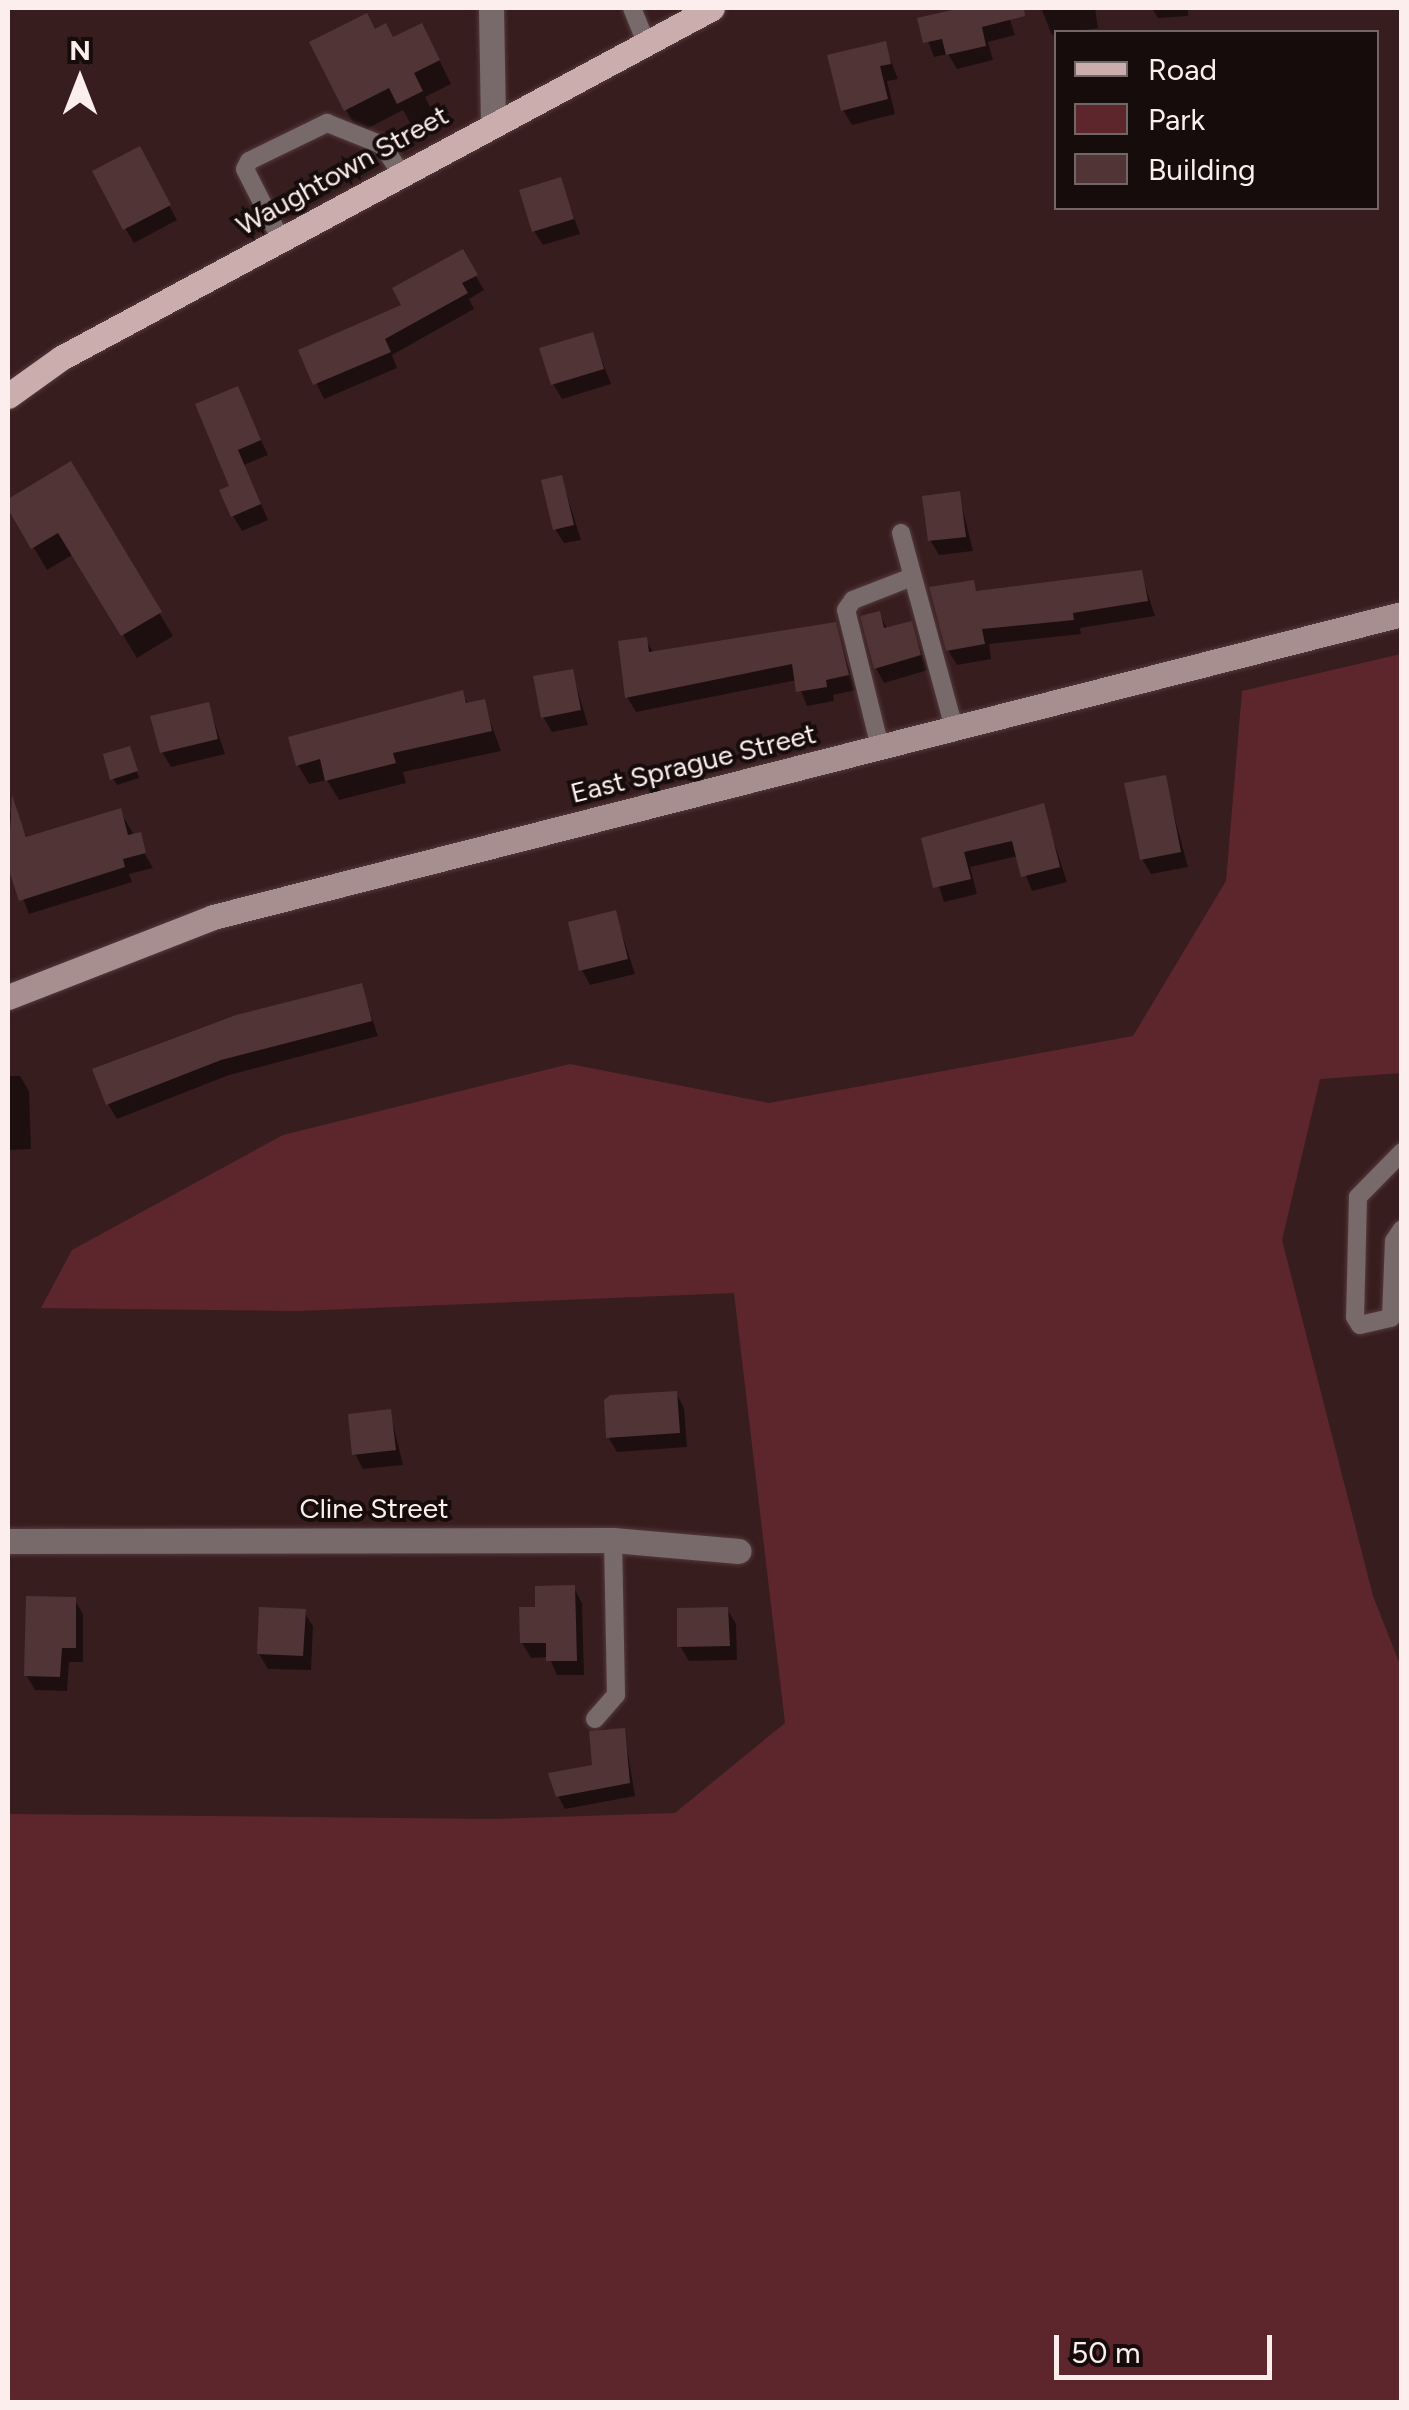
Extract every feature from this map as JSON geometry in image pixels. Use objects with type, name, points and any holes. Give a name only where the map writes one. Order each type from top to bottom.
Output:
[{"type":"main road","name":"Waughtown Street","points":[[8,396],[61,358],[493,121],[712,8]]},
{"type":"street","points":[[491,8],[493,121]]},
{"type":"street","name":"East Sprague Street","points":[[8,998],[213,916],[1402,614]]},
{"type":"street","name":"Cline Street","points":[[8,1541],[613,1540],[739,1551]]},
{"type":"lane","points":[[632,8],[645,40]]},
{"type":"lane","points":[[280,238],[245,170],[248,161],[327,123],[382,145],[400,172]]},
{"type":"lane","points":[[901,533],[954,728]]},
{"type":"lane","points":[[880,747],[846,610],[853,600],[912,577]]},
{"type":"lane","points":[[1402,1152],[1358,1196],[1355,1316],[1360,1325],[1391,1318],[1394,1241],[1402,1229]]},
{"type":"lane","points":[[595,1718],[616,1695],[613,1540]]},
{"type":"green space","points":[[1401,654],[1401,1073],[1320,1079],[1282,1240],[1373,1596],[1401,1667],[1401,2402],[8,2402],[8,1814],[492,1819],[675,1813],[785,1723],[734,1293],[299,1311],[41,1308],[72,1250],[283,1135],[570,1064],[769,1103],[1133,1036],[1226,881],[1242,691]]},
{"type":"building","points":[[961,8],[1024,8],[1025,16],[982,27],[986,46],[946,55],[942,39],[923,43],[917,18]]},
{"type":"building","points":[[367,13],[375,29],[386,23],[393,37],[422,23],[440,60],[414,73],[423,91],[397,104],[389,88],[344,111],[309,42]]},
{"type":"building","points":[[886,41],[891,64],[880,66],[888,99],[841,111],[827,55]]},
{"type":"building","points":[[140,146],[171,205],[123,230],[92,171]]},
{"type":"building","points":[[561,177],[574,219],[532,232],[519,190]]},
{"type":"building","points":[[463,249],[478,275],[462,283],[468,293],[385,339],[391,352],[313,385],[298,350],[401,305],[392,288]]},
{"type":"building","points":[[593,332],[604,369],[551,385],[539,348]]},
{"type":"building","points":[[238,386],[261,440],[238,450],[261,504],[231,517],[219,490],[229,486],[195,404]]},
{"type":"building","points":[[71,461],[162,612],[121,636],[58,533],[31,549],[8,509],[8,499]]},
{"type":"building","points":[[562,475],[574,525],[553,530],[541,480]]},
{"type":"building","points":[[960,491],[966,537],[928,541],[922,496]]},
{"type":"building","points":[[1142,570],[1148,601],[1073,613],[1074,620],[982,629],[985,644],[946,651],[929,587],[974,580],[976,591]]},
{"type":"building","points":[[880,611],[884,628],[912,621],[921,655],[874,669],[860,616]]},
{"type":"building","points":[[836,622],[849,675],[826,680],[827,687],[796,692],[792,664],[625,698],[618,641],[647,637],[649,652]]},
{"type":"building","points":[[573,669],[581,710],[541,718],[533,676]]},
{"type":"building","points":[[463,690],[466,703],[485,699],[492,731],[393,753],[396,763],[325,781],[320,759],[296,766],[288,737]]},
{"type":"building","points":[[209,702],[218,739],[160,753],[150,716]]},
{"type":"building","points":[[130,746],[138,771],[110,780],[103,754]]},
{"type":"building","points":[[1166,775],[1181,852],[1140,860],[1124,783]]},
{"type":"building","points":[[12,795],[26,837],[121,808],[128,835],[141,832],[146,853],[123,859],[125,867],[19,901],[8,867]]},
{"type":"building","points":[[1044,803],[1060,867],[1021,877],[1012,841],[964,852],[971,879],[933,888],[921,838]]},
{"type":"building","points":[[616,910],[628,959],[579,971],[568,922]]},
{"type":"building","points":[[362,983],[372,1021],[221,1060],[106,1105],[92,1069],[236,1015]]},
{"type":"building","points":[[677,1391],[680,1433],[606,1438],[604,1400],[610,1395]]},
{"type":"building","points":[[391,1409],[396,1450],[352,1455],[348,1414]]},
{"type":"building","points":[[575,1585],[577,1661],[546,1661],[546,1643],[520,1643],[519,1607],[535,1607],[535,1586]]},
{"type":"building","points":[[26,1596],[76,1597],[76,1648],[62,1648],[60,1677],[24,1676]]},
{"type":"building","points":[[259,1607],[306,1609],[303,1656],[257,1654]]},
{"type":"building","points":[[728,1607],[730,1646],[677,1647],[677,1608]]},
{"type":"building","points":[[625,1728],[630,1783],[556,1797],[548,1773],[592,1765],[589,1731]]}]
